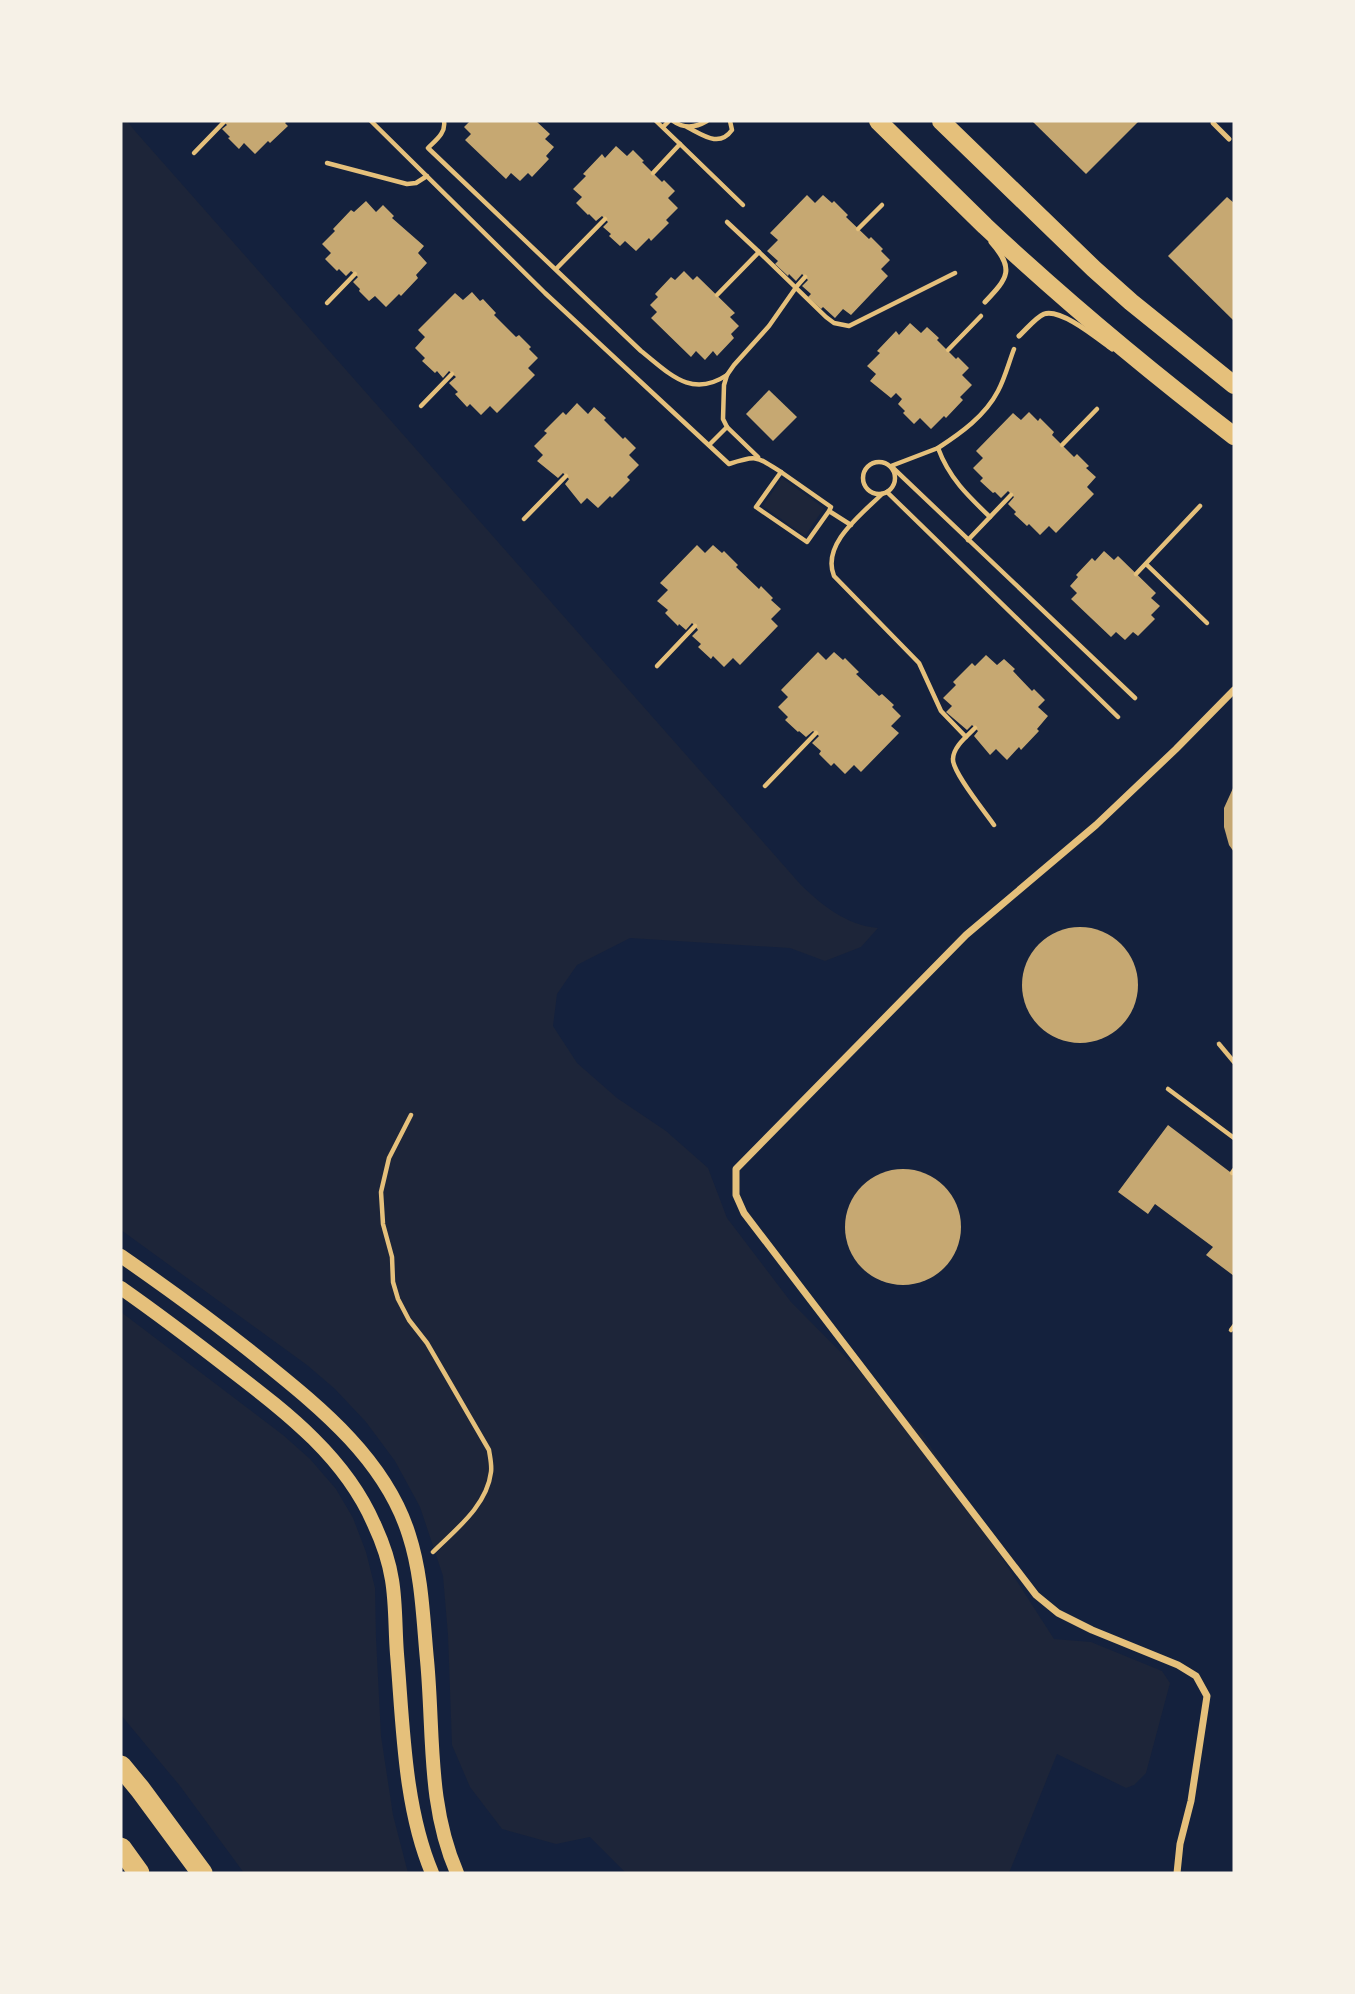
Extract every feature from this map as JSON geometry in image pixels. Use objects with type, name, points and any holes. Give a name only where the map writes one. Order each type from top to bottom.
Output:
[{"type":"highway","points":[[121,1766],[202,1873]]},
{"type":"highway","points":[[121,1848],[139,1873]]},
{"type":"main road","points":[[878,121],[985,226],[1060,294],[1177,393],[1234,436]]},
{"type":"main road","points":[[941,121],[1094,269],[1234,385]]},
{"type":"main road","points":[[121,1256],[229,1334],[315,1404],[357,1447],[389,1490],[409,1533],[417,1568],[430,1694],[432,1768],[443,1828],[457,1873]]},
{"type":"main road","points":[[121,1288],[170,1322],[281,1408],[335,1461],[362,1500],[374,1525],[392,1579],[409,1782],[417,1824],[432,1873]]},
{"type":"street","points":[[1177,1873],[1207,1696],[1196,1676],[1178,1665],[1058,1613],[1036,1595],[744,1213],[736,1195],[736,1169],[966,935],[1096,825],[1234,691]]},
{"type":"lane","points":[[878,121],[1000,252],[1007,275],[985,302]]},
{"type":"lane","points":[[1213,123],[1229,139]]},
{"type":"lane","points":[[1019,336],[1040,317],[1056,313],[1177,393]]},
{"type":"path","points":[[194,153],[224,121]]},
{"type":"path","points":[[371,121],[545,293],[729,464],[758,457]]},
{"type":"path","points":[[444,121],[441,136],[428,148],[640,351],[687,384],[705,386],[727,375],[775,319],[805,277]]},
{"type":"path","points":[[656,121],[743,205]]},
{"type":"path","points":[[663,127],[671,121],[705,136],[725,139],[732,130],[730,121]]},
{"type":"path","points":[[687,127],[707,121]]},
{"type":"path","points":[[653,173],[680,145]]},
{"type":"path","points":[[327,163],[407,184],[416,183],[427,176]]},
{"type":"path","points":[[858,229],[882,205]]},
{"type":"path","points":[[556,269],[605,219]]},
{"type":"path","points":[[727,222],[834,323],[849,326],[955,273]]},
{"type":"path","points":[[718,295],[759,252]]},
{"type":"path","points":[[327,303],[355,274]]},
{"type":"path","points":[[948,350],[982,316]]},
{"type":"path","points":[[891,466],[938,448],[963,430],[989,405],[999,390],[1019,336]]},
{"type":"path","points":[[421,406],[452,374]]},
{"type":"path","points":[[727,375],[723,385],[722,407],[727,427],[758,457],[781,471],[831,507],[807,542],[756,507],[781,471]]},
{"type":"path","points":[[1062,445],[1097,409]]},
{"type":"path","points":[[709,446],[727,427]]},
{"type":"path","points":[[938,448],[948,473],[990,517]]},
{"type":"path","points":[[885,493],[876,494],[864,484],[866,468],[875,462],[891,466],[1135,698]]},
{"type":"path","points":[[891,466],[896,480],[894,485],[851,525],[838,542],[830,567],[834,576],[919,663],[941,711],[966,737]]},
{"type":"path","points":[[524,519],[566,476]]},
{"type":"path","points":[[885,493],[1118,717]]},
{"type":"path","points":[[968,540],[1011,495]]},
{"type":"path","points":[[1136,575],[1200,506]]},
{"type":"path","points":[[829,511],[851,525]]},
{"type":"path","points":[[1146,564],[1207,623]]},
{"type":"path","points":[[657,666],[695,626]]},
{"type":"path","points":[[975,728],[957,747],[953,758],[955,769],[994,825]]},
{"type":"path","points":[[765,786],[816,733]]},
{"type":"path","points":[[1219,1044],[1234,1062]]},
{"type":"path","points":[[1167,1088],[1234,1138]]},
{"type":"path","points":[[411,1115],[389,1158],[381,1192],[383,1224],[391,1257],[393,1282],[409,1320],[427,1343],[489,1450],[492,1470],[487,1491],[469,1516],[417,1568]]},
{"type":"shaded area","points":[[121,121],[127,121],[801,885],[845,919],[878,928],[861,947],[825,961],[790,948],[630,938],[577,965],[557,994],[553,1026],[577,1063],[617,1098],[666,1131],[708,1168],[727,1218],[791,1302],[923,1435],[1054,1639],[1091,1642],[1162,1671],[1170,1683],[1146,1773],[1134,1785],[1126,1788],[1057,1754],[1009,1873],[626,1873],[590,1837],[556,1844],[502,1829],[470,1787],[452,1745],[443,1576],[420,1507],[395,1461],[366,1422],[335,1389],[307,1365],[121,1230]]},
{"type":"shaded area","points":[[782,478],[824,508],[805,536],[763,506]]},
{"type":"shaded area","points":[[121,1312],[283,1435],[310,1459],[336,1489],[353,1518],[366,1552],[375,1588],[381,1736],[393,1815],[408,1873],[244,1873],[180,1786],[121,1715]]},
{"type":"building","points":[[223,121],[287,121],[285,123],[288,126],[255,154],[244,143],[239,149],[228,138],[230,137],[222,129],[227,125]]},
{"type":"building","points":[[470,121],[536,121],[550,134],[545,139],[554,147],[546,156],[549,159],[532,177],[528,173],[520,181],[511,173],[506,179],[465,140],[471,134],[464,127]]},
{"type":"building","points":[[1032,121],[1139,121],[1086,174]]},
{"type":"building","points":[[616,146],[627,156],[633,150],[662,182],[664,180],[675,191],[668,198],[678,208],[666,220],[669,223],[636,251],[625,241],[620,246],[609,236],[611,234],[603,227],[608,222],[602,216],[596,221],[588,215],[576,203],[582,197],[573,189],[602,154],[605,158]]},
{"type":"building","points":[[807,195],[815,203],[823,195],[832,203],[834,201],[848,215],[846,217],[883,249],[881,251],[890,260],[881,269],[888,276],[851,315],[843,309],[835,318],[823,307],[821,309],[808,297],[811,294],[802,286],[808,280],[802,274],[796,281],[789,274],[788,276],[775,264],[778,261],[767,251],[778,240],[770,233]]},
{"type":"building","points":[[1227,197],[1234,203],[1234,321],[1168,256]]},
{"type":"building","points":[[366,201],[376,212],[383,205],[394,216],[392,218],[424,246],[418,253],[427,263],[416,275],[418,278],[386,307],[375,296],[369,301],[359,291],[353,282],[358,277],[351,271],[346,276],[339,269],[337,271],[325,259],[331,253],[322,244],[351,210],[354,212]]},
{"type":"building","points":[[684,271],[693,280],[697,276],[735,313],[730,317],[739,326],[731,334],[734,338],[717,356],[713,351],[705,360],[696,351],[691,357],[651,318],[657,312],[650,305],[658,297],[655,294],[671,277],[675,280]]},
{"type":"building","points":[[472,292],[480,301],[483,299],[496,313],[494,315],[516,337],[519,335],[531,347],[529,349],[538,358],[528,368],[535,375],[497,413],[490,406],[481,415],[470,404],[467,407],[449,383],[456,377],[449,371],[443,378],[437,371],[435,373],[422,361],[425,358],[415,348],[425,337],[418,330],[455,293],[463,300]]},
{"type":"building","points":[[910,323],[921,333],[927,327],[956,359],[958,357],[969,368],[962,375],[972,385],[960,397],[963,400],[931,429],[920,418],[914,424],[903,413],[905,411],[898,404],[902,399],[896,393],[891,398],[870,381],[876,374],[867,366],[896,331],[899,335]]},
{"type":"building","points":[[769,390],[797,417],[773,441],[746,414]]},
{"type":"building","points":[[577,403],[588,414],[594,407],[623,439],[625,437],[636,448],[629,455],[639,465],[627,477],[630,480],[598,508],[587,498],[581,504],[565,484],[569,479],[563,473],[558,478],[537,461],[543,455],[534,446],[547,433],[544,431],[563,412],[566,415]]},
{"type":"building","points":[[1029,412],[1038,421],[1040,418],[1054,432],[1052,435],[1074,457],[1077,454],[1096,477],[1087,487],[1094,494],[1056,533],[1049,526],[1040,535],[1029,524],[1027,526],[1008,504],[1014,497],[1008,491],[1001,498],[993,493],[980,481],[983,478],[973,468],[983,458],[976,451],[1013,413],[1021,420]]},
{"type":"building","points":[[697,545],[705,553],[713,545],[722,553],[724,551],[738,565],[736,567],[759,589],[761,586],[781,609],[771,619],[778,626],[740,665],[733,658],[724,667],[713,656],[711,659],[698,647],[701,644],[692,636],[698,630],[695,626],[692,623],[686,630],[679,624],[678,626],[665,613],[668,610],[657,601],[668,590],[660,583]]},
{"type":"building","points":[[1104,551],[1114,560],[1118,556],[1156,593],[1151,598],[1160,606],[1151,615],[1155,619],[1138,636],[1133,632],[1125,640],[1116,632],[1111,637],[1071,599],[1077,593],[1070,586],[1078,577],[1076,575],[1092,558],[1095,561]]},
{"type":"building","points":[[818,652],[826,660],[834,652],[843,660],[845,658],[859,672],[856,674],[879,696],[882,694],[894,705],[892,707],[901,716],[891,726],[899,733],[861,772],[854,765],[845,774],[834,763],[831,766],[812,743],[819,736],[813,731],[806,737],[798,732],[785,720],[788,717],[778,707],[788,697],[781,690]]},
{"type":"building","points":[[986,655],[997,665],[1004,659],[1032,691],[1034,689],[1045,700],[1038,707],[1048,716],[1037,729],[1039,731],[1007,760],[996,749],[990,755],[974,736],[978,731],[972,725],[967,730],[946,712],[952,706],[943,698],[956,685],[953,682],[972,663],[975,666]]},
{"type":"building","points":[[1234,786],[1234,852],[1224,827],[1224,808]]},
{"type":"building","points":[[1080,927],[1102,932],[1121,944],[1133,963],[1138,985],[1133,1007],[1121,1026],[1102,1038],[1080,1043],[1058,1038],[1039,1026],[1027,1007],[1022,985],[1027,963],[1039,944],[1058,932]]},
{"type":"building","points":[[1168,1125],[1234,1175],[1234,1276],[1206,1255],[1213,1247],[1155,1204],[1148,1214],[1118,1192]]},
{"type":"building","points":[[903,1169],[925,1174],[944,1186],[956,1205],[961,1227],[956,1249],[944,1268],[925,1280],[903,1285],[881,1280],[862,1268],[850,1249],[845,1227],[850,1205],[862,1186],[881,1174]]}]
